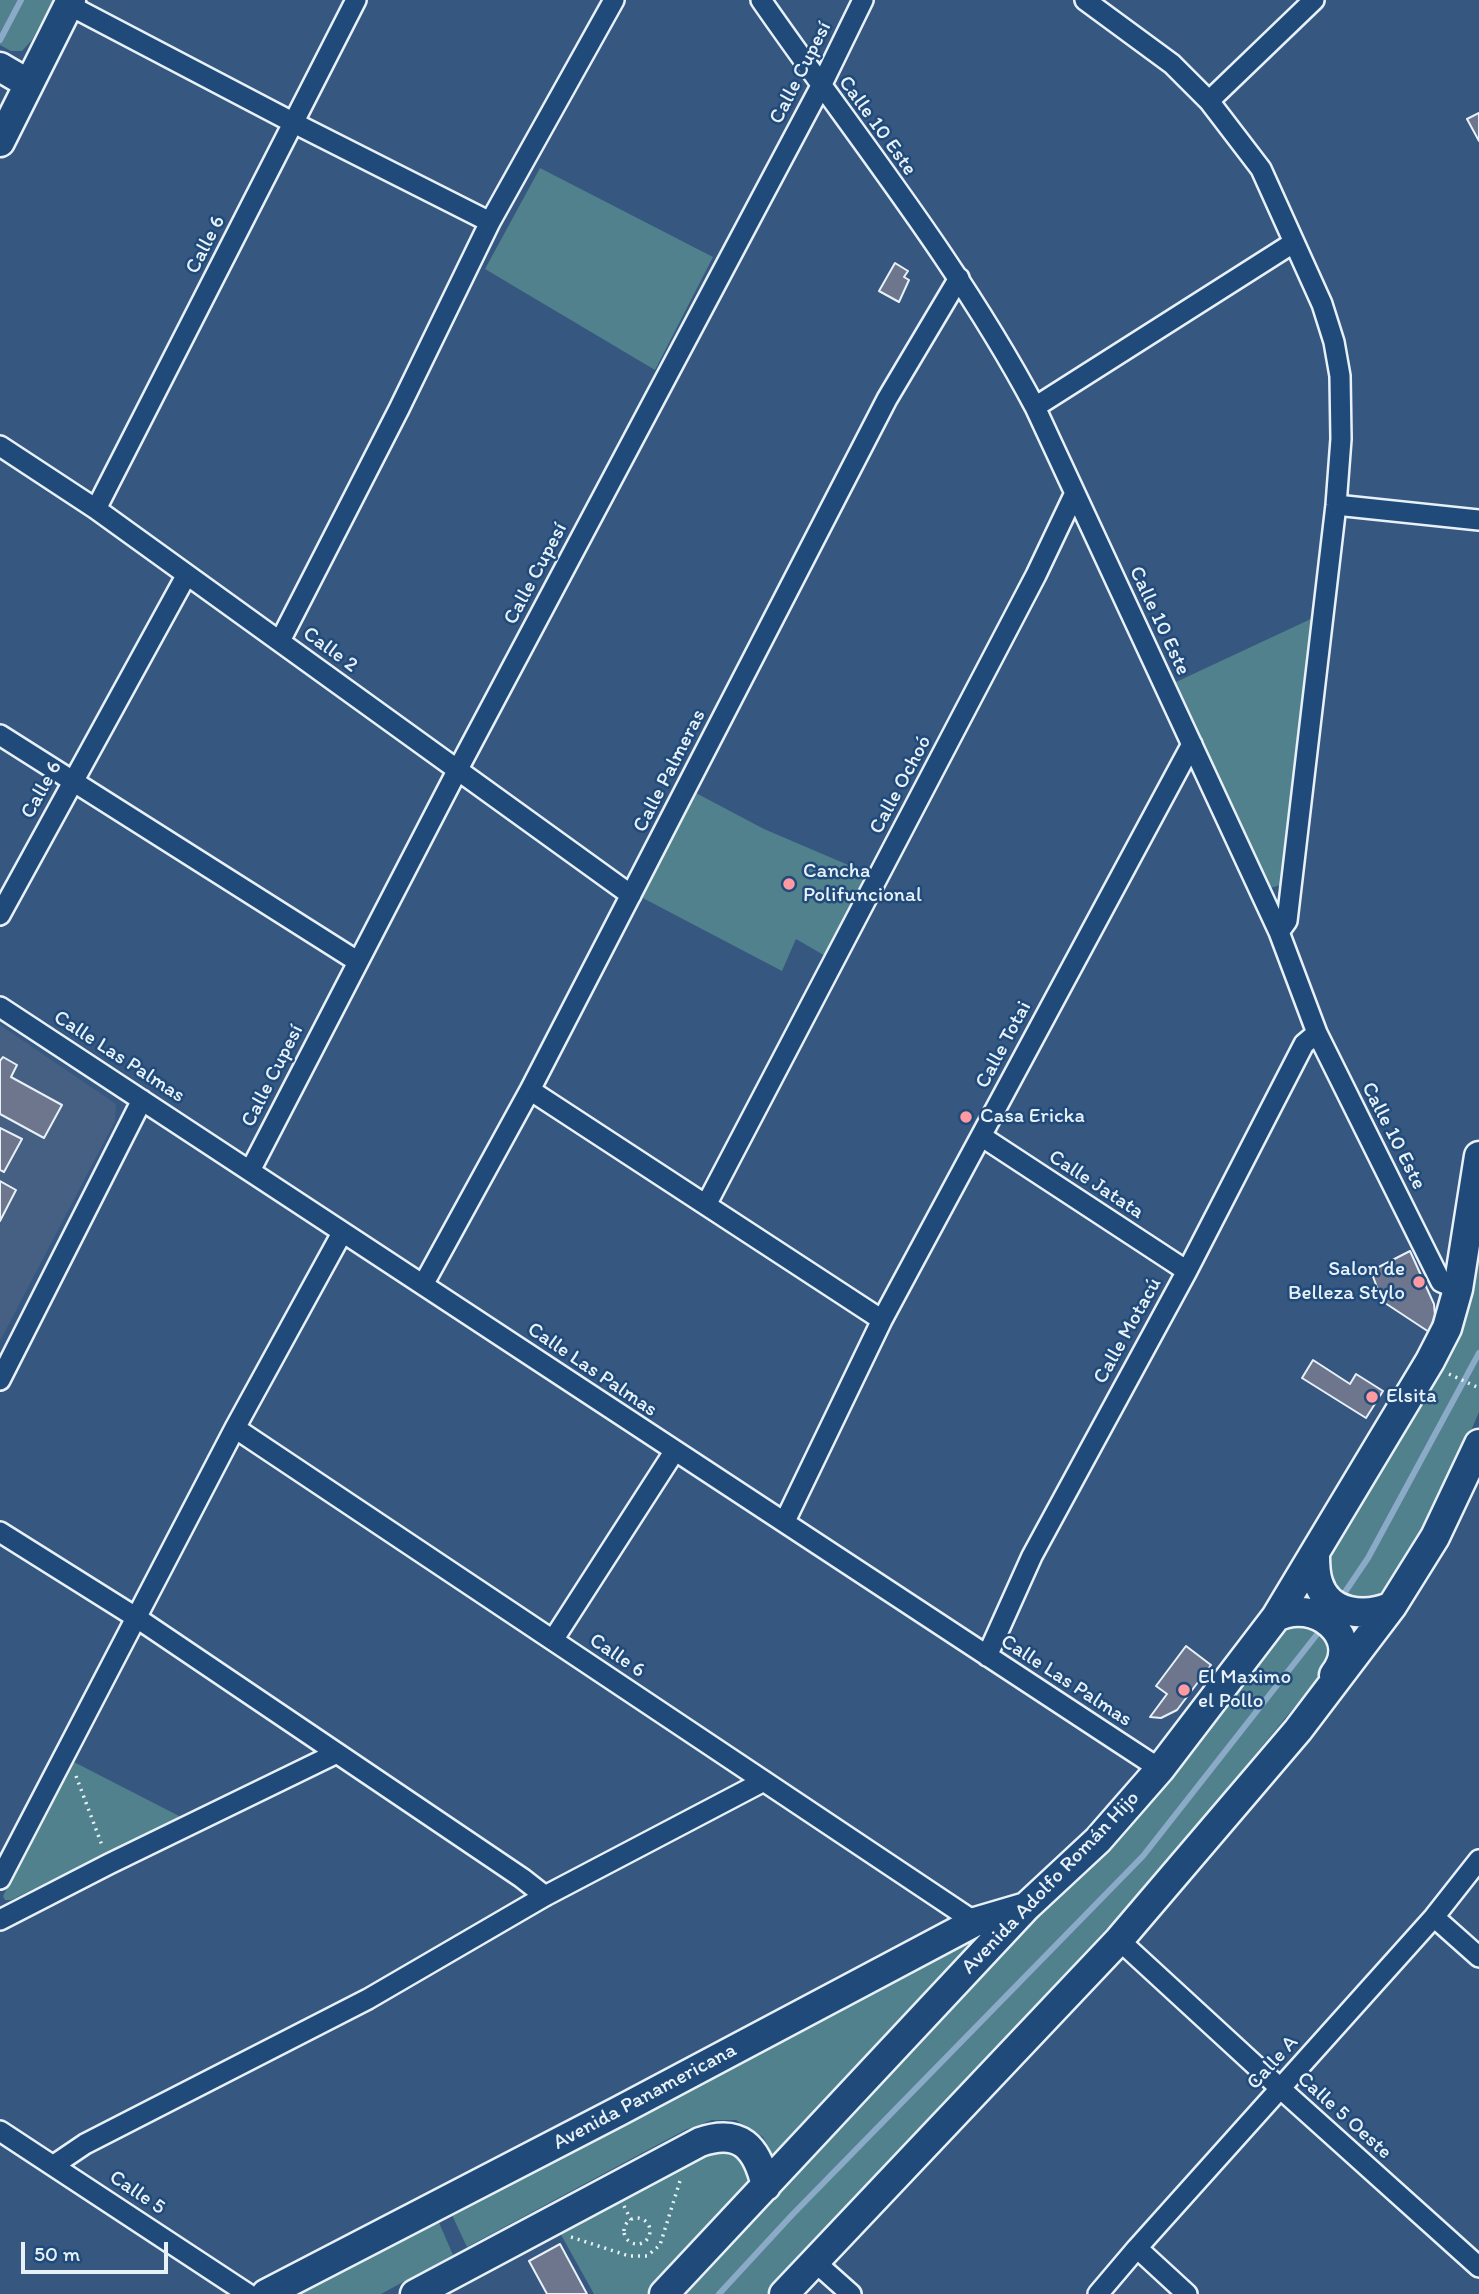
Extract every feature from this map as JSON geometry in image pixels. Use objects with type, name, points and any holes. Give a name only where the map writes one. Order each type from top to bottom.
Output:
[{"type":"main road","points":[[0,142],[70,2]]},
{"type":"main road","points":[[0,67],[29,83]]},
{"type":"main road","name":"Avenida Adolfo Román Hijo","points":[[664,2294],[1026,1907],[1098,1840],[1160,1769],[1280,1614],[1315,1561],[1447,1328],[1458,1289],[1479,1156]]},
{"type":"main road","points":[[784,2294],[1119,1940],[1298,1730],[1435,1537],[1479,1444]]},
{"type":"main road","points":[[1315,1561],[1322,1591],[1334,1604],[1363,1614],[1384,1609]]},
{"type":"main road","points":[[1280,1614],[1307,1611],[1321,1617],[1336,1630],[1342,1642],[1338,1671],[1308,1708],[1298,1730]]},
{"type":"main road","name":"Avenida Panamericana","points":[[266,2294],[620,2111],[975,1922],[1026,1907]]},
{"type":"main road","points":[[415,2294],[700,2142],[718,2136],[730,2137],[745,2144],[762,2168],[766,2186]]},
{"type":"street","name":"Calle 6","points":[[96,509],[356,0]]},
{"type":"street","points":[[280,641],[399,409],[490,222],[614,0]]},
{"type":"street","name":"Calle 10 Este","points":[[761,0],[959,278],[1013,365],[1279,932],[1317,1033],[1441,1282],[1458,1289]]},
{"type":"street","name":"Calle Cupesí","points":[[251,1169],[457,771],[821,86],[863,0]]},
{"type":"street","points":[[1085,0],[1172,64],[1209,101],[1261,169],[1322,304],[1334,342],[1340,376],[1341,439],[1336,505],[1290,899],[1287,920],[1279,932]]},
{"type":"street","points":[[1209,101],[1314,0]]},
{"type":"street","points":[[70,2],[294,123],[490,222]]},
{"type":"street","points":[[1035,407],[1293,243]]},
{"type":"street","name":"Calle Palmeras","points":[[423,1285],[530,1090],[887,399],[959,278]]},
{"type":"street","name":"Calle 2","points":[[0,446],[96,509],[631,895]]},
{"type":"street","name":"Calle Ochoó","points":[[706,1205],[1036,575],[1074,495]]},
{"type":"street","points":[[1336,505],[1479,520]]},
{"type":"street","name":"Calle 6","points":[[0,915],[186,576]]},
{"type":"street","points":[[0,735],[357,961]]},
{"type":"street","name":"Calle Totai","points":[[785,1521],[882,1320],[1192,744]]},
{"type":"street","name":"Calle Las Palmas","points":[[0,1007],[251,1169],[342,1233],[1160,1769]]},
{"type":"street","name":"Calle Motacú","points":[[987,1656],[1032,1556],[1187,1271],[1304,1044],[1317,1033]]},
{"type":"street","points":[[530,1090],[882,1320]]},
{"type":"street","points":[[0,1380],[142,1100]]},
{"type":"street","name":"Calle Jatata","points":[[981,1136],[1187,1271]]},
{"type":"street","points":[[0,1879],[235,1428],[342,1233]]},
{"type":"street","name":"Calle 6","points":[[235,1428],[975,1922]]},
{"type":"street","points":[[553,1640],[674,1452]]},
{"type":"street","points":[[0,1532],[136,1618],[545,1896]]},
{"type":"street","points":[[0,1920],[335,1754]]},
{"type":"street","points":[[54,2165],[85,2144],[368,1999],[545,1896],[764,1781]]},
{"type":"street","name":"Calle A","points":[[1098,2294],[1434,1917],[1479,1860]]},
{"type":"street","points":[[1434,1917],[1479,1957]]},
{"type":"street","name":"Calle 5 Oeste","points":[[1119,1940],[1479,2267]]},
{"type":"street","name":"Calle 5","points":[[0,2131],[248,2294]]},
{"type":"street","points":[[1137,2248],[1186,2294]]},
{"type":"street","points":[[814,2261],[851,2294]]},
{"type":"path","points":[[1447,1373],[1478,1388]]},
{"type":"path","points":[[67,1751],[109,1864]]},
{"type":"path","points":[[553,2220],[560,2233],[629,2256],[647,2256],[660,2245],[685,2166],[677,2154]]},
{"type":"path","points":[[635,2218],[643,2220],[650,2230],[648,2237],[638,2244],[630,2242],[624,2231],[628,2222],[635,2218]]},
{"type":"shaded area","points":[[0,1025],[116,1104],[115,1121],[0,1341]]},
{"type":"green space","points":[[0,0],[53,0],[32,40],[22,51],[11,51],[0,45]]},
{"type":"green space","points":[[540,168],[713,257],[655,370],[485,269]]},
{"type":"green space","points":[[1313,618],[1283,878],[1281,885],[1270,888],[1176,682]]},
{"type":"green space","points":[[696,793],[764,829],[867,873],[827,957],[796,939],[782,971],[639,896]]},
{"type":"green space","points":[[1479,1202],[1479,1412],[1432,1522],[1382,1596],[1354,1596],[1335,1583],[1324,1566],[1436,1362]]},
{"type":"green space","points":[[1287,1614],[1330,1629],[1334,1659],[1150,1882],[767,2294],[671,2294]]},
{"type":"green space","points":[[72,1761],[181,1817],[11,1900],[5,1900],[3,1896]]},
{"type":"green space","points":[[975,1931],[978,1941],[774,2158],[763,2137],[736,2120],[712,2120],[685,2130],[467,2247],[451,2213]]},
{"type":"green space","points":[[719,2150],[739,2156],[747,2168],[751,2183],[647,2294],[594,2294],[560,2233],[710,2152]]},
{"type":"green space","points":[[437,2218],[453,2255],[381,2294],[294,2294]]},
{"type":"building","points":[[1479,113],[1479,141],[1467,119]]},
{"type":"building","points":[[895,263],[908,271],[904,277],[909,280],[899,302],[879,291]]},
{"type":"building","points":[[3,1057],[17,1065],[11,1077],[62,1105],[44,1138],[0,1114],[0,1061]]},
{"type":"building","points":[[0,1128],[22,1139],[4,1172],[0,1170]]},
{"type":"building","points":[[0,1181],[16,1190],[0,1221]]},
{"type":"building","points":[[1410,1251],[1434,1304],[1435,1316],[1429,1332],[1382,1301],[1371,1271]]},
{"type":"building","points":[[1313,1360],[1350,1384],[1356,1374],[1383,1391],[1366,1418],[1302,1378]]},
{"type":"building","points":[[1186,1646],[1211,1665],[1177,1710],[1161,1718],[1150,1717],[1167,1694],[1156,1686]]},
{"type":"building","points":[[560,2244],[587,2294],[547,2294],[529,2261]]},
{"type":"waterway","points":[[0,40],[21,0]]},
{"type":"waterway","points":[[1339,1601],[1368,1558],[1479,1353]]},
{"type":"waterway","points":[[719,2294],[792,2215],[1143,1856],[1322,1628]]},
{"type":"place","name":"Cancha Polifuncional","points":[[789,884]]},
{"type":"place","name":"Casa Ericka","points":[[966,1117]]},
{"type":"place","name":"Salon de Belleza Stylo","points":[[1419,1282]]},
{"type":"place","name":"Elsita","points":[[1372,1397]]},
{"type":"place","name":"El Maximo el Pollo","points":[[1184,1690]]}]
